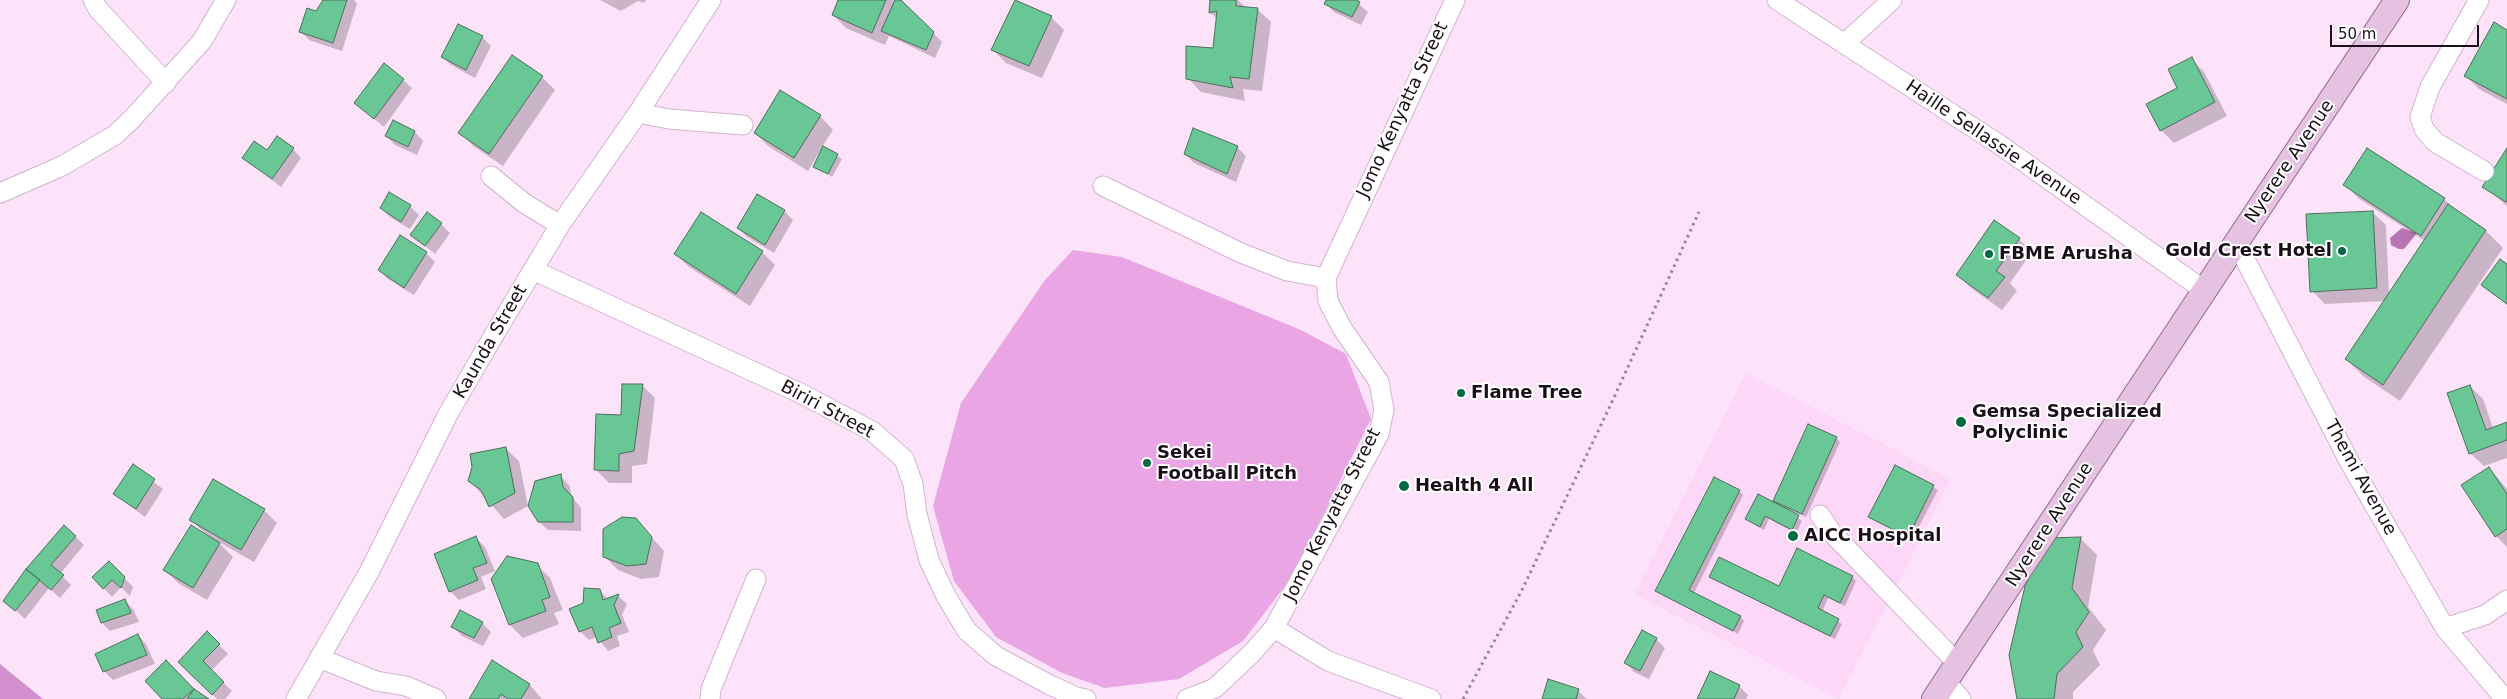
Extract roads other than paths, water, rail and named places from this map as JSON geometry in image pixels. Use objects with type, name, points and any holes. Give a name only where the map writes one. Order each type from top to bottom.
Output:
[{"type":"main road","name":"Nyerere Avenue","points":[[1950,686],[2236,242],[2397,0]]},
{"type":"street","points":[[93,0],[98,9],[166,83]]},
{"type":"street","points":[[0,193],[62,166],[114,135],[166,83],[202,41],[226,0]]},
{"type":"street","name":"Kaunda Street","points":[[296,699],[368,574],[448,414],[533,270],[560,225],[638,112],[711,0]]},
{"type":"street","name":"Jomo Kenyatta Street","points":[[1188,699],[1215,688],[1252,653],[1274,628],[1379,434],[1384,410],[1378,382],[1342,328],[1328,301],[1326,278],[1455,0]]},
{"type":"street","name":"Haille Sellassie Avenue","points":[[1777,0],[1988,137],[2205,291]]},
{"type":"street","points":[[1844,44],[1892,0]]},
{"type":"street","points":[[2479,0],[2430,87],[2420,117],[2424,129],[2435,142],[2484,170]]},
{"type":"street","points":[[638,112],[670,119],[743,124]]},
{"type":"street","points":[[491,176],[524,203],[560,225]]},
{"type":"street","points":[[1103,186],[1241,253],[1288,271],[1326,278]]},
{"type":"street","name":"Themi Avenue","points":[[2236,242],[2350,463],[2444,628],[2505,699]]},
{"type":"street","name":"Biriri Street","points":[[533,270],[802,394],[872,431],[904,460],[913,484],[917,514],[929,560],[946,596],[967,631],[996,656],[1076,698],[1086,699]]},
{"type":"street","points":[[1820,514],[1832,533],[1950,686]]},
{"type":"street","points":[[710,699],[711,688],[756,579]]},
{"type":"street","points":[[2444,628],[2485,615],[2507,600]]},
{"type":"street","points":[[1274,628],[1328,661],[1431,699]]},
{"type":"street","points":[[319,658],[376,681],[406,686],[436,699]]},
{"type":"place","name":"Gold Crest Hotel","points":[[2342,251]]},
{"type":"place","name":"FBME Arusha","points":[[1989,254]]},
{"type":"place","name":"Flame Tree","points":[[1461,393]]},
{"type":"place","name":"Gemsa Specialized Polyclinic","points":[[1961,422]]},
{"type":"place","name":"Sekei Football Pitch","points":[[1147,463]]},
{"type":"place","name":"Health 4 All","points":[[1404,486]]},
{"type":"place","name":"AICC Hospital","points":[[1793,536]]}]
